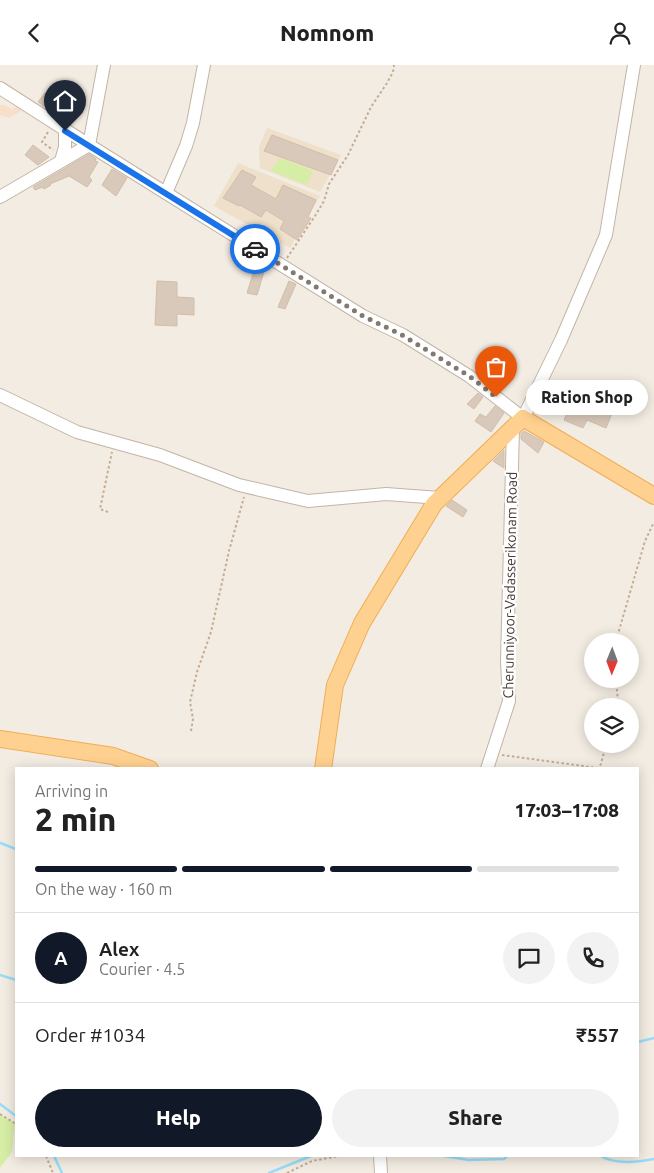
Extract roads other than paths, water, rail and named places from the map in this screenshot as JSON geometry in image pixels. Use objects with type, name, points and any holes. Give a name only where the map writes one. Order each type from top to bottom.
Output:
[{"type":"main road","points":[[323,767],[335,685],[362,623],[434,503],[518,423],[654,496]]},
{"type":"main road","points":[[0,739],[113,756],[144,767]]},
{"type":"street","points":[[0,197],[89,145],[104,65]]},
{"type":"street","points":[[166,193],[186,146],[193,123],[204,65]]},
{"type":"street","points":[[0,88],[65,131],[363,316],[402,335],[469,376],[518,423],[561,340],[606,235],[634,65]]},
{"type":"street","points":[[61,161],[65,147],[65,131]]},
{"type":"street","points":[[0,395],[78,433],[160,455],[247,487],[308,501],[386,494],[440,498]]},
{"type":"street","name":"Cherunniyoor-Vadasserikonam Road","points":[[487,767],[509,701],[506,661],[518,423]]},
{"type":"street","points":[[380,1157],[381,1173]]},
{"type":"waterway","points":[[0,843],[15,849]]},
{"type":"waterway","points":[[0,975],[15,980]]},
{"type":"waterway","points":[[639,1042],[654,1038]]},
{"type":"waterway","points":[[0,1104],[15,1115]]},
{"type":"waterway","points":[[54,1157],[62,1173]]},
{"type":"waterway","points":[[269,1173],[309,1157]]},
{"type":"waterway","points":[[450,1157],[469,1160],[504,1159],[506,1157]]},
{"type":"waterway","points":[[603,1157],[620,1162],[654,1159]]},
{"type":"place","name":"Ration Shop","points":[[496,397]]}]
